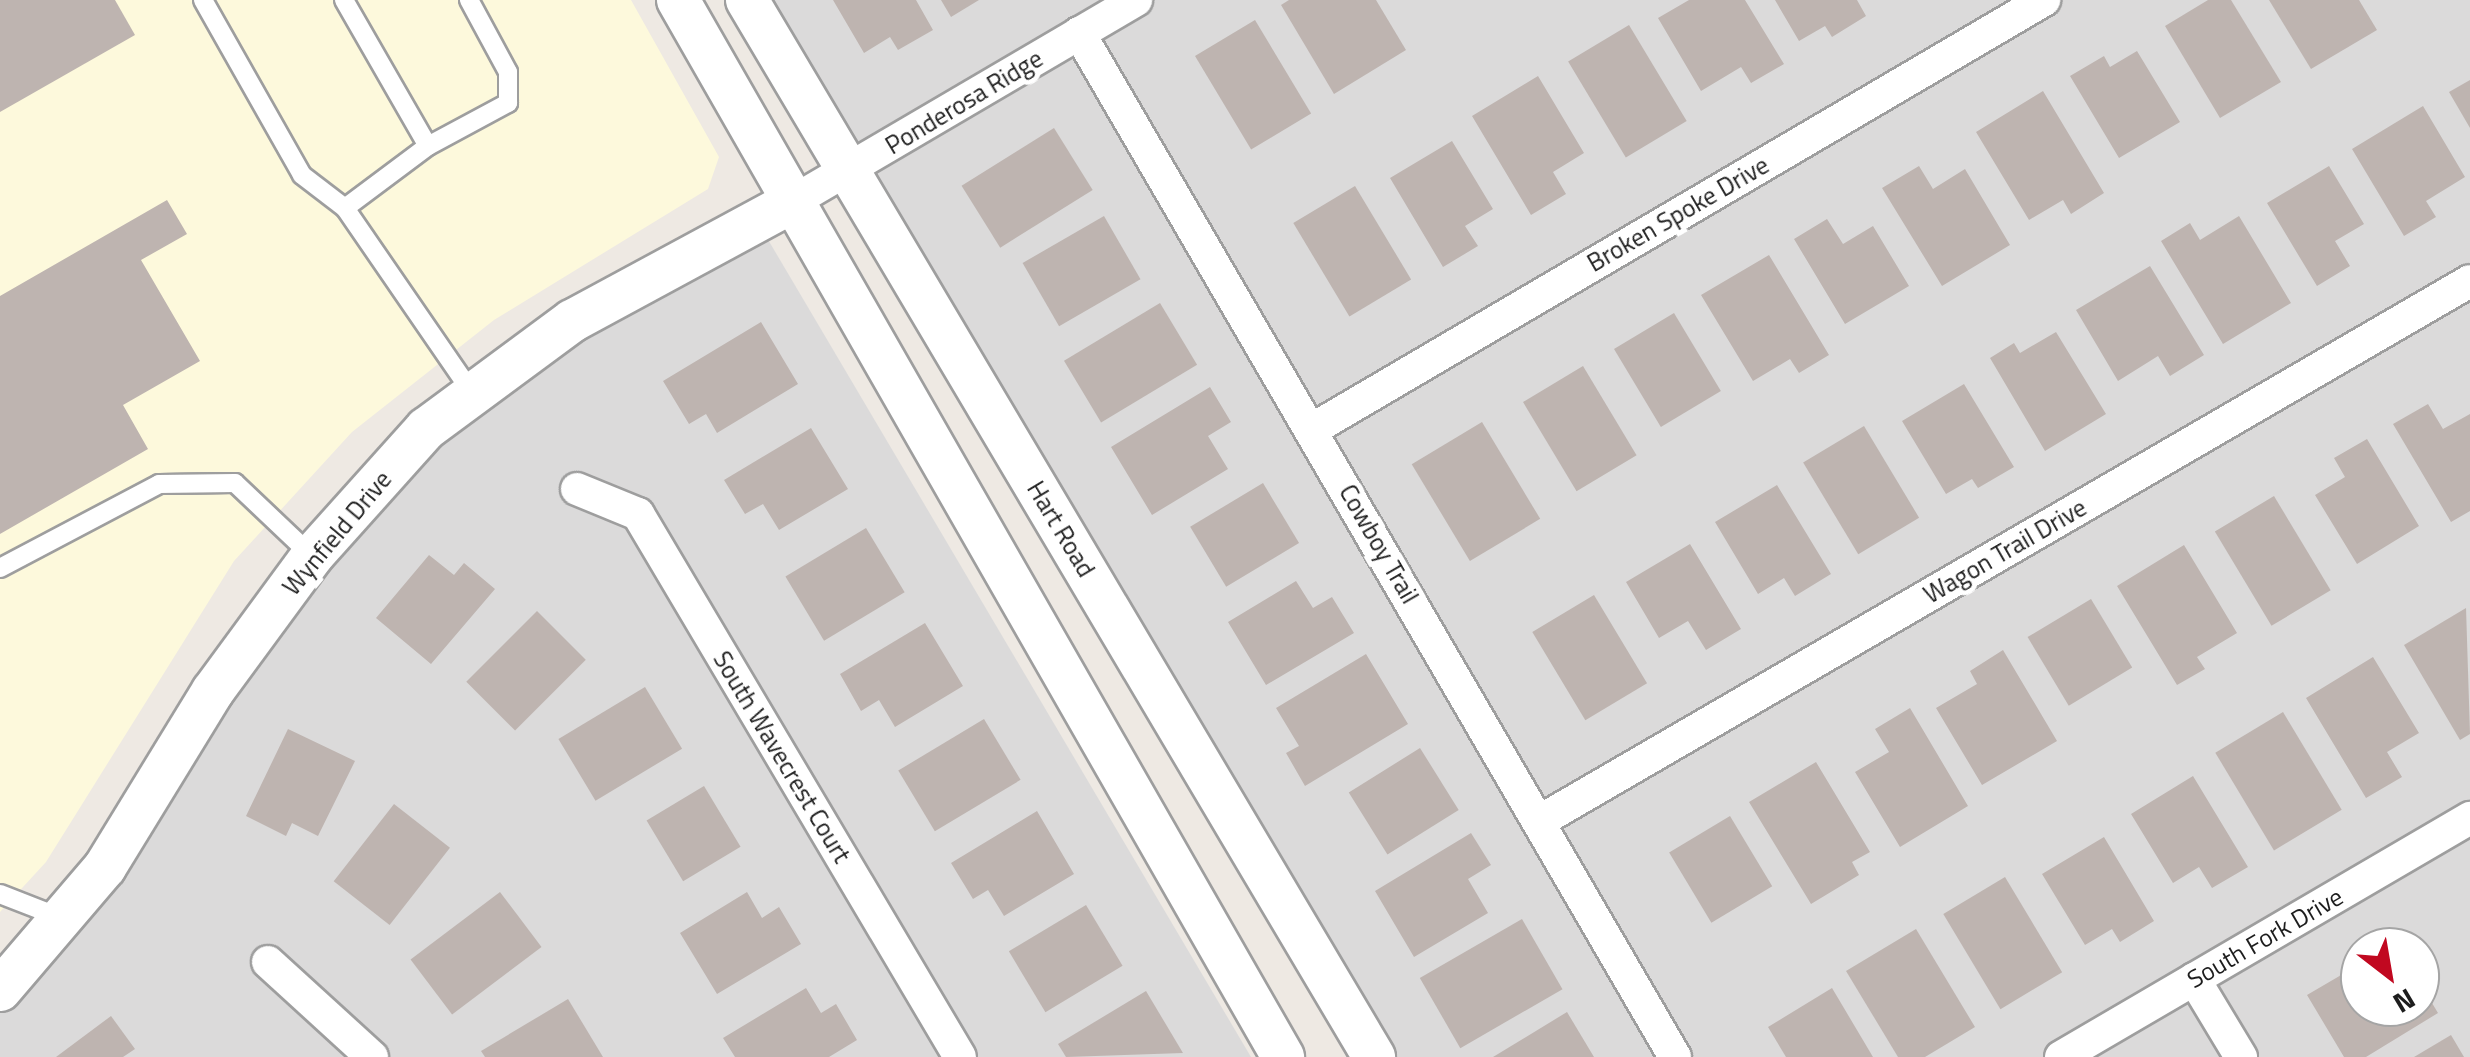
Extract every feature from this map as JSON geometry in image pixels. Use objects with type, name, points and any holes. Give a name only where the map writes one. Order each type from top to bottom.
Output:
[{"type":"street","points":[[678,0],[1283,1057]]},
{"type":"street","name":"Hart Road","points":[[748,0],[1374,1057]]},
{"type":"street","name":"Ponderosa Ridge","points":[[792,202],[1136,0]]},
{"type":"street","name":"Broken Spoke Drive","points":[[1313,429],[2044,0]]},
{"type":"street","name":"Cowboy Trail","points":[[1079,33],[1313,429],[1675,1057]]},
{"type":"street","name":"Wynfield Drive","points":[[0,990],[63,918],[312,556],[426,429],[572,322],[792,202]]},
{"type":"street","name":"Wagon Trail Drive","points":[[1540,822],[2470,281]]},
{"type":"street","name":"South Wavecrest Court","points":[[577,489],[638,514],[960,1057]]},
{"type":"street","name":"South Fork Drive","points":[[2061,1057],[2470,818]]},
{"type":"street","points":[[268,962],[372,1057]]},
{"type":"street","points":[[2194,979],[2241,1057]]},
{"type":"lane","points":[[203,0],[302,175],[345,208],[473,394]]},
{"type":"lane","points":[[344,0],[428,146]]},
{"type":"lane","points":[[345,208],[428,146],[508,103],[508,72],[468,0]]},
{"type":"lane","points":[[0,568],[159,484],[235,482],[312,556]]},
{"type":"lane","points":[[0,894],[63,918]]},
{"type":"shaded area","points":[[0,0],[631,0],[719,157],[708,189],[494,320],[352,432],[234,561],[46,862],[0,912]]},
{"type":"shaded area","points":[[747,0],[2470,0],[2470,1057],[1375,1057]]},
{"type":"shaded area","points":[[757,221],[1251,1057],[0,1057],[0,988],[387,473],[572,321]]},
{"type":"building","points":[[0,0],[115,0],[135,35],[0,112]]},
{"type":"building","points":[[833,0],[916,0],[933,30],[898,50],[890,37],[864,53]]},
{"type":"building","points":[[941,0],[979,0],[951,17]]},
{"type":"building","points":[[1289,0],[1376,0],[1406,50],[1334,94],[1281,5]]},
{"type":"building","points":[[1689,0],[1745,0],[1784,64],[1751,83],[1741,67],[1701,91],[1658,18]]},
{"type":"building","points":[[1775,0],[1857,0],[1866,16],[1832,37],[1825,26],[1799,41]]},
{"type":"building","points":[[2208,0],[2231,0],[2281,82],[2220,118],[2165,26]]},
{"type":"building","points":[[2269,0],[2359,0],[2377,30],[2311,69]]},
{"type":"building","points":[[1255,20],[1311,113],[1251,149],[1195,56]]},
{"type":"building","points":[[1629,25],[1687,121],[1626,158],[1568,62]]},
{"type":"building","points":[[2137,51],[2180,122],[2119,158],[2070,76],[2104,56],[2110,67]]},
{"type":"building","points":[[1538,76],[1584,153],[1553,172],[1566,194],[1531,215],[1472,116]]},
{"type":"building","points":[[2470,80],[2470,128],[2449,92]]},
{"type":"building","points":[[2043,91],[2104,193],[2071,214],[2063,200],[2029,220],[1976,132]]},
{"type":"building","points":[[2423,106],[2465,177],[2426,201],[2436,217],[2404,236],[2352,149]]},
{"type":"building","points":[[1054,128],[1093,190],[1000,248],[962,186]]},
{"type":"building","points":[[1452,141],[1493,209],[1465,226],[1478,246],[1443,267],[1390,178]]},
{"type":"building","points":[[1919,166],[1933,189],[1965,169],[2010,245],[1942,286],[1882,188]]},
{"type":"building","points":[[2329,166],[2364,224],[2335,241],[2350,266],[2317,286],[2267,203]]},
{"type":"building","points":[[1355,186],[1411,279],[1349,317],[1293,223]]},
{"type":"building","points":[[167,200],[187,234],[141,260],[200,361],[123,405],[148,449],[0,534],[0,296]]},
{"type":"building","points":[[1104,216],[1140,279],[1059,326],[1023,263]]},
{"type":"building","points":[[2239,216],[2291,303],[2223,344],[2161,241],[2190,223],[2200,240]]},
{"type":"building","points":[[1827,219],[1843,244],[1873,226],[1909,286],[1845,324],[1794,239]]},
{"type":"building","points":[[1769,255],[1829,355],[1799,373],[1790,359],[1753,381],[1701,295]]},
{"type":"building","points":[[2150,266],[2204,355],[2170,376],[2158,356],[2118,381],[2076,310]]},
{"type":"building","points":[[1160,303],[1197,365],[1101,422],[1064,361]]},
{"type":"building","points":[[1674,313],[1721,391],[1661,427],[1614,349]]},
{"type":"building","points":[[761,322],[798,384],[717,433],[706,414],[689,424],[663,381]]},
{"type":"building","points":[[2056,332],[2106,414],[2045,451],[1990,358],[2014,343],[2020,353]]},
{"type":"building","points":[[1583,366],[1637,455],[1577,491],[1523,402]]},
{"type":"building","points":[[1964,384],[2014,467],[1978,488],[1972,479],[1946,494],[1902,421]]},
{"type":"building","points":[[1210,387],[1231,422],[1208,436],[1228,469],[1152,515],[1111,447]]},
{"type":"building","points":[[2428,404],[2443,429],[2470,414],[2470,511],[2451,522],[2393,424]]},
{"type":"building","points":[[1482,422],[1540,519],[1470,561],[1412,464]]},
{"type":"building","points":[[1864,426],[1919,518],[1858,554],[1803,463]]},
{"type":"building","points":[[811,428],[848,489],[779,530],[763,504],[745,514],[724,480]]},
{"type":"building","points":[[2367,439],[2419,526],[2357,564],[2315,495],[2345,477],[2334,458]]},
{"type":"building","points":[[1263,483],[1299,543],[1226,587],[1190,527]]},
{"type":"building","points":[[1777,485],[1831,574],[1795,596],[1784,578],[1758,594],[1715,522]]},
{"type":"building","points":[[2274,496],[2331,590],[2272,626],[2215,532]]},
{"type":"building","points":[[866,528],[905,592],[824,641],[785,576]]},
{"type":"building","points":[[1690,544],[1741,629],[1706,650],[1688,621],[1659,638],[1626,582]]},
{"type":"building","points":[[2184,545],[2237,633],[2197,657],[2205,669],[2177,685],[2117,586]]},
{"type":"building","points":[[429,555],[454,575],[464,563],[495,589],[431,664],[376,618]]},
{"type":"building","points":[[1296,581],[1313,608],[1332,597],[1354,633],[1266,685],[1228,622]]},
{"type":"building","points":[[1594,595],[1647,683],[1585,720],[1532,632]]},
{"type":"building","points":[[2091,599],[2132,668],[2069,706],[2028,637]]},
{"type":"building","points":[[2466,608],[2470,734],[2460,740],[2404,645]]},
{"type":"building","points":[[537,611],[586,660],[515,731],[466,682]]},
{"type":"building","points":[[925,623],[963,686],[895,727],[879,700],[861,711],[840,674]]},
{"type":"building","points":[[2003,650],[2057,741],[1982,785],[1936,708],[1977,684],[1970,671]]},
{"type":"building","points":[[1366,654],[1408,724],[1305,786],[1286,753],[1299,746],[1276,708]]},
{"type":"building","points":[[2373,657],[2419,733],[2387,752],[2402,777],[2366,798],[2306,698]]},
{"type":"building","points":[[645,687],[682,749],[596,801],[558,739]]},
{"type":"building","points":[[1910,708],[1968,806],[1900,847],[1855,772],[1889,752],[1875,729]]},
{"type":"building","points":[[2283,712],[2342,810],[2274,850],[2215,753]]},
{"type":"building","points":[[984,719],[1021,780],[935,831],[898,771]]},
{"type":"building","points":[[288,729],[355,761],[318,836],[292,823],[286,836],[246,816]]},
{"type":"building","points":[[1420,748],[1459,810],[1387,854],[1349,793]]},
{"type":"building","points":[[1816,762],[1870,852],[1852,862],[1859,875],[1811,904],[1749,802]]},
{"type":"building","points":[[2193,776],[2248,867],[2212,888],[2199,867],[2173,883],[2131,814]]},
{"type":"building","points":[[704,786],[741,847],[683,881],[647,821]]},
{"type":"building","points":[[394,804],[450,848],[390,925],[334,881]]},
{"type":"building","points":[[1037,811],[1074,874],[1004,916],[988,890],[973,899],[951,863]]},
{"type":"building","points":[[1730,816],[1772,886],[1711,923],[1669,853]]},
{"type":"building","points":[[1471,833],[1491,865],[1468,879],[1488,913],[1414,957],[1375,891]]},
{"type":"building","points":[[2104,837],[2154,921],[2120,942],[2112,929],[2085,945],[2042,874]]},
{"type":"building","points":[[2005,877],[2062,972],[2000,1009],[1943,914]]},
{"type":"building","points":[[500,892],[542,947],[452,1015],[411,959]]},
{"type":"building","points":[[747,892],[762,918],[779,907],[801,944],[717,994],[680,933]]},
{"type":"building","points":[[1086,905],[1123,966],[1045,1012],[1009,951]]},
{"type":"building","points":[[1522,919],[1562,989],[1460,1048],[1420,978]]},
{"type":"building","points":[[1916,929],[1975,1027],[1925,1057],[1898,1057],[1846,971]]},
{"type":"building","points":[[2340,976],[2340,1027],[2415,1027],[2366,1057],[2344,1057],[2307,995]]},
{"type":"building","points":[[806,988],[821,1013],[836,1004],[857,1040],[829,1057],[735,1057],[723,1038]]},
{"type":"building","points":[[1832,988],[1873,1057],[1786,1057],[1768,1027]]},
{"type":"building","points":[[1146,991],[1183,1053],[1066,1057],[1058,1044]]},
{"type":"building","points":[[568,999],[603,1057],[485,1057],[481,1051]]},
{"type":"building","points":[[1567,1012],[1594,1057],[1493,1057]]},
{"type":"building","points":[[111,1016],[135,1049],[123,1057],[56,1057]]},
{"type":"building","points":[[2451,1035],[2464,1057],[2414,1057]]}]
